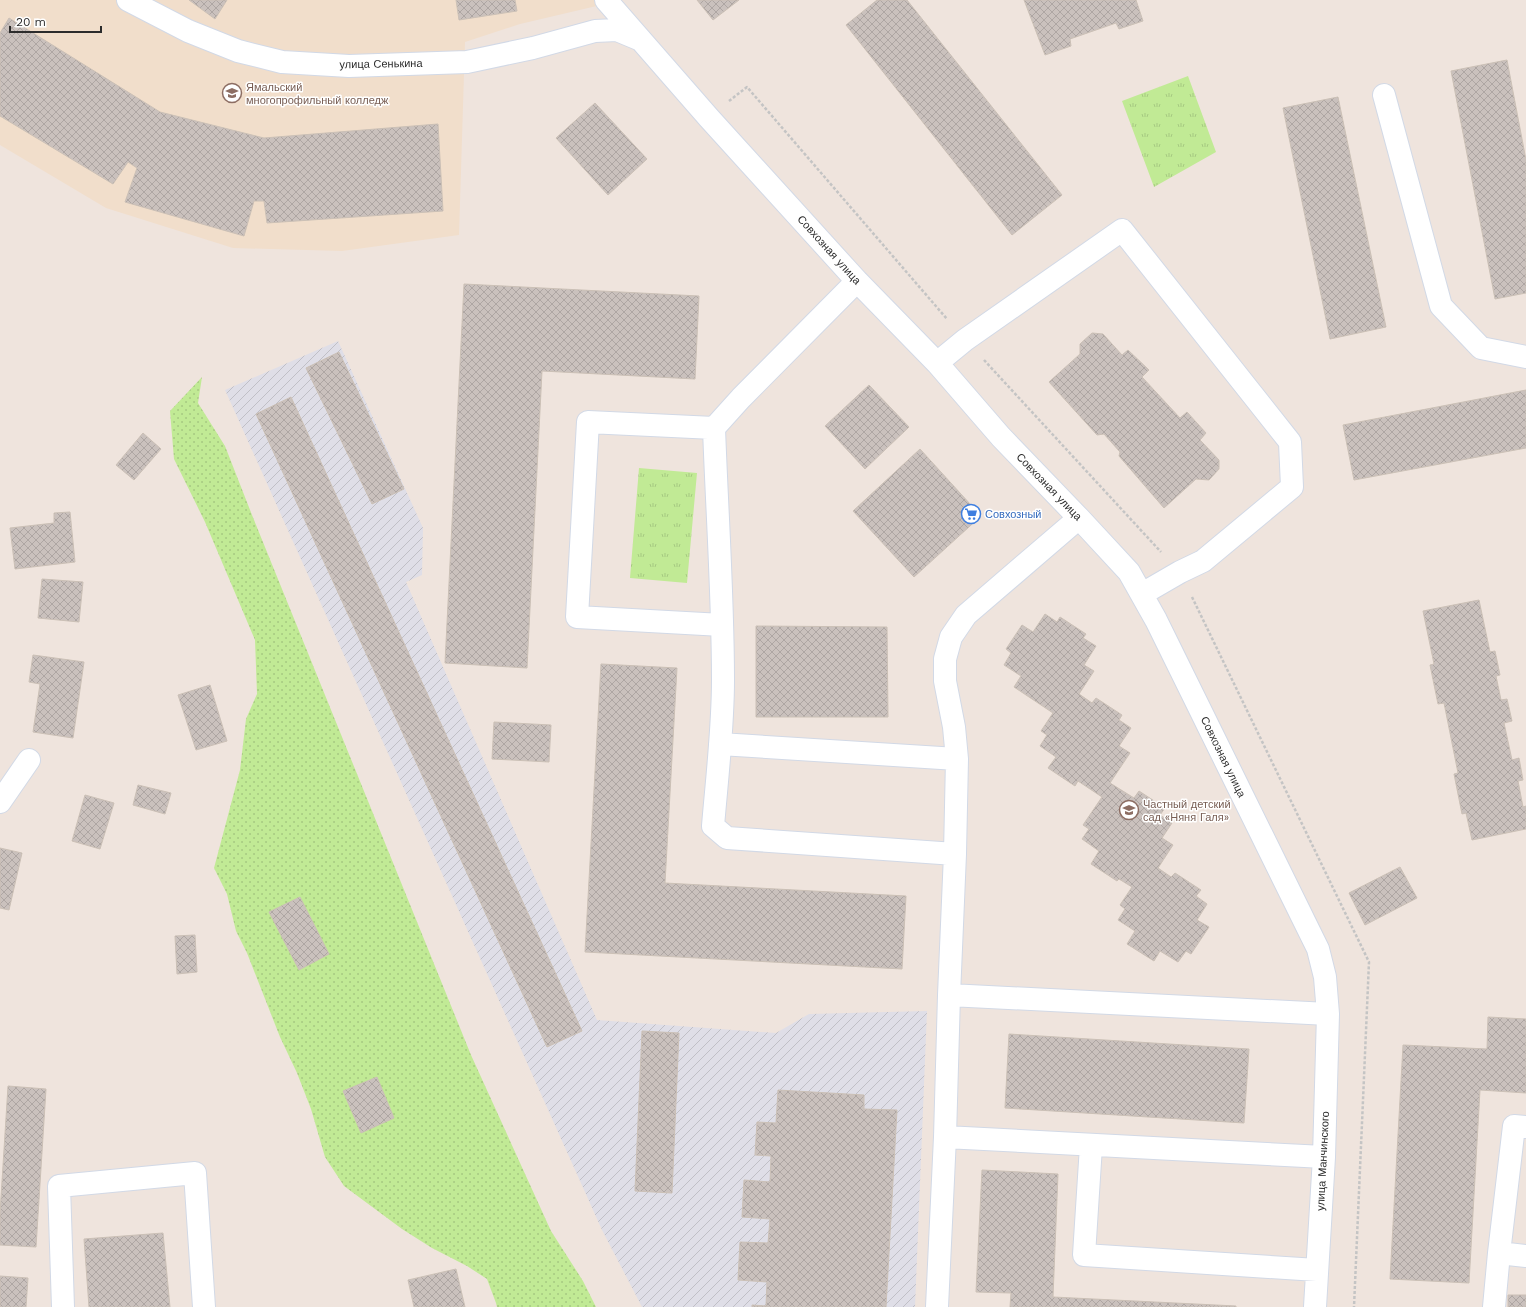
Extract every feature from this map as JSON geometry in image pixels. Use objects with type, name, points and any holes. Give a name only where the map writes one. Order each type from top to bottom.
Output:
[{"type":"street","name":"улица Сенькина","points":[[128,0],[188,31],[238,51],[282,62],[349,66],[467,62],[533,48],[595,31],[617,30],[642,40]]},
{"type":"street","name":"Совхозная улица","points":[[606,0],[709,118],[857,281],[937,363],[1001,437],[1129,572],[1156,620],[1318,949],[1325,978],[1328,1014]]},
{"type":"street","points":[[1384,95],[1441,306],[1481,348],[1526,357]]},
{"type":"street","points":[[937,363],[965,340],[1122,230],[1290,442],[1292,487],[1202,561],[1142,594]]},
{"type":"street","points":[[857,281],[741,398],[714,428],[723,681],[720,744],[713,826],[728,838],[955,854]]},
{"type":"street","points":[[714,428],[588,422],[577,616],[722,626]]},
{"type":"street","points":[[937,1307],[945,1137],[957,759],[954,727],[945,681],[945,659],[951,637],[966,615],[1079,518]]},
{"type":"street","points":[[720,744],[957,759]]},
{"type":"street","points":[[0,802],[29,760]]},
{"type":"street","points":[[949,995],[1328,1014]]},
{"type":"street","name":"улица Манчинского","points":[[1315,1307],[1324,1157],[1328,1014]]},
{"type":"street","points":[[1494,1307],[1514,1126],[1526,1127]]},
{"type":"street","points":[[945,1137],[1091,1146],[1324,1157]]},
{"type":"street","points":[[1091,1146],[1084,1255],[1317,1270]]},
{"type":"street","points":[[63,1307],[59,1186],[195,1173],[204,1307]]},
{"type":"street","points":[[1499,1253],[1526,1256]]},
{"type":"shaded area","name":"Ямальский многопрофильный колледж","points":[[0,0],[622,0],[520,24],[465,42],[459,235],[342,251],[233,248],[106,208],[0,145]]},
{"type":"shaded area","points":[[338,341],[423,528],[422,575],[406,582],[597,1020],[776,1033],[809,1014],[927,1011],[915,1307],[642,1307],[602,1230],[225,390]]},
{"type":"green space","points":[[1188,76],[1216,152],[1154,187],[1122,101]]},
{"type":"green space","points":[[202,377],[198,403],[225,446],[471,1055],[551,1231],[583,1281],[596,1307],[497,1307],[487,1279],[402,1229],[344,1186],[325,1157],[311,1109],[297,1073],[280,1037],[247,953],[236,931],[227,894],[214,868],[240,770],[246,719],[257,694],[255,640],[205,522],[174,459],[170,411]]},
{"type":"green space","points":[[639,468],[697,473],[687,583],[630,578]]},
{"type":"building","points":[[189,0],[227,0],[215,19]]},
{"type":"building","points":[[456,0],[515,0],[517,11],[459,20]]},
{"type":"building","points":[[697,0],[739,0],[713,20]]},
{"type":"building","points":[[877,0],[907,0],[1062,195],[1012,235],[846,25]]},
{"type":"building","points":[[1024,0],[1136,0],[1143,21],[1119,29],[1116,23],[1070,39],[1071,46],[1045,55]]},
{"type":"building","points":[[9,18],[160,112],[264,138],[438,124],[443,211],[267,223],[264,201],[254,201],[244,236],[125,202],[137,168],[128,162],[113,184],[0,116],[0,33]]},
{"type":"building","points":[[1507,60],[1526,160],[1526,293],[1495,299],[1451,71]]},
{"type":"building","points":[[1338,97],[1386,327],[1330,339],[1283,108]]},
{"type":"building","points":[[595,103],[647,159],[608,195],[556,138]]},
{"type":"building","points":[[464,284],[699,296],[695,379],[542,371],[527,668],[445,663]]},
{"type":"building","points":[[1092,333],[1103,334],[1122,355],[1128,350],[1149,370],[1142,377],[1180,418],[1187,412],[1206,433],[1200,440],[1219,460],[1219,469],[1209,480],[1196,479],[1164,508],[1119,456],[1120,452],[1104,434],[1097,435],[1049,382],[1080,354],[1080,344]]},
{"type":"building","points":[[339,352],[404,489],[372,504],[306,368]]},
{"type":"building","points":[[869,385],[909,427],[865,469],[825,426]]},
{"type":"building","points":[[1526,390],[1526,448],[1354,480],[1343,425]]},
{"type":"building","points":[[291,397],[582,1031],[547,1047],[256,414]]},
{"type":"building","points":[[143,433],[161,449],[134,480],[116,465]]},
{"type":"building","points":[[920,449],[981,516],[914,577],[853,511]]},
{"type":"building","points":[[70,512],[75,562],[15,569],[10,528],[54,523],[54,513]]},
{"type":"building","points":[[42,579],[83,582],[79,622],[38,618]]},
{"type":"building","points":[[1479,600],[1490,652],[1495,651],[1500,675],[1496,676],[1501,700],[1507,699],[1512,721],[1504,723],[1512,760],[1519,758],[1523,780],[1518,781],[1523,807],[1526,806],[1526,829],[1472,840],[1466,813],[1462,814],[1454,774],[1458,773],[1444,703],[1438,704],[1430,665],[1434,664],[1423,611]]},
{"type":"building","points":[[1045,614],[1057,622],[1060,617],[1086,634],[1083,638],[1096,646],[1084,665],[1094,671],[1079,694],[1092,703],[1096,698],[1122,715],[1119,720],[1131,728],[1119,746],[1130,753],[1110,783],[1134,798],[1139,791],[1165,808],[1160,815],[1172,823],[1162,838],[1173,845],[1158,868],[1171,877],[1175,873],[1201,890],[1196,896],[1207,904],[1197,920],[1209,927],[1191,954],[1186,951],[1178,962],[1160,951],[1154,961],[1127,944],[1135,931],[1118,920],[1125,909],[1120,905],[1132,887],[1119,879],[1117,881],[1091,864],[1099,851],[1082,839],[1089,829],[1083,825],[1102,797],[1078,781],[1075,786],[1048,768],[1056,757],[1040,746],[1047,735],[1041,731],[1053,713],[1014,687],[1021,676],[1004,665],[1011,653],[1006,649],[1022,625],[1033,632]]},
{"type":"building","points":[[756,626],[887,627],[888,717],[756,717]]},
{"type":"building","points":[[33,655],[84,662],[73,738],[33,732],[40,684],[29,682]]},
{"type":"building","points":[[601,664],[677,668],[665,883],[906,896],[902,969],[585,952]]},
{"type":"building","points":[[210,685],[227,741],[196,750],[178,695]]},
{"type":"building","points":[[494,722],[551,725],[549,762],[492,759]]},
{"type":"building","points":[[138,785],[171,793],[165,814],[133,805]]},
{"type":"building","points":[[85,795],[114,803],[100,849],[72,841]]},
{"type":"building","points":[[0,848],[22,853],[9,910],[0,908]]},
{"type":"building","points":[[1400,867],[1417,898],[1365,925],[1349,893]]},
{"type":"building","points":[[300,897],[329,954],[299,970],[269,912]]},
{"type":"building","points":[[195,935],[197,972],[177,974],[175,936]]},
{"type":"building","points":[[1488,1017],[1526,1019],[1526,1093],[1480,1090],[1469,1283],[1390,1279],[1403,1045],[1487,1049]]},
{"type":"building","points":[[642,1031],[679,1033],[672,1193],[635,1191]]},
{"type":"building","points":[[1009,1034],[1249,1049],[1244,1123],[1005,1108]]},
{"type":"building","points":[[377,1077],[394,1118],[361,1133],[343,1091]]},
{"type":"building","points":[[8,1086],[46,1089],[36,1247],[0,1245],[0,1213]]},
{"type":"building","points":[[778,1090],[864,1095],[864,1109],[897,1110],[886,1307],[752,1307],[752,1305],[766,1306],[767,1282],[738,1280],[740,1242],[768,1243],[770,1219],[742,1217],[744,1180],[770,1182],[771,1156],[755,1155],[757,1122],[776,1123]]},
{"type":"building","points":[[982,1170],[1058,1174],[1053,1297],[1236,1307],[1010,1307],[1011,1293],[976,1292]]},
{"type":"building","points":[[163,1233],[170,1307],[89,1307],[84,1239]]},
{"type":"building","points":[[456,1269],[465,1307],[414,1307],[408,1280]]},
{"type":"building","points":[[0,1276],[28,1278],[26,1307],[0,1307]]},
{"type":"building","points":[[1508,1295],[1526,1295],[1526,1307],[1508,1307]]},
{"type":"place","name":"Ямальский многопрофильный колледж","points":[[232,93]]},
{"type":"place","name":"Совхозный","points":[[971,514]]},
{"type":"place","name":"Частный детский сад «Няня Галя»","points":[[1129,810]]}]
